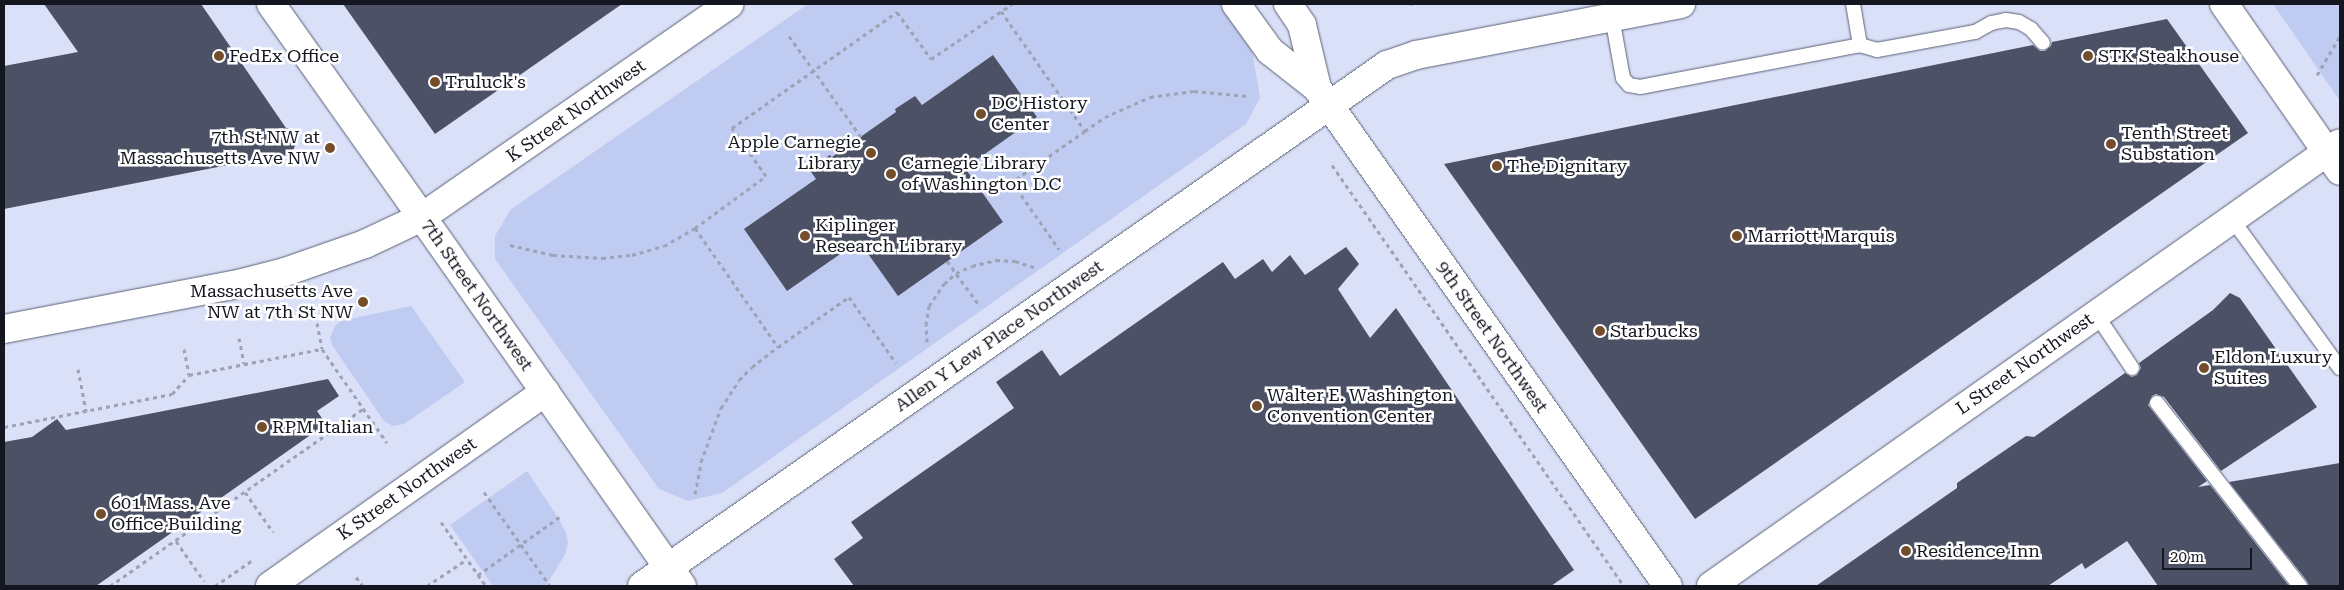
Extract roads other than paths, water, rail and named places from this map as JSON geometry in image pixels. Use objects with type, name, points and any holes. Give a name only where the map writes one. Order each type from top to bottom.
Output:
[{"type":"main road","name":"7th Street Northwest","points":[[271,4],[675,577]]},
{"type":"main road","name":"K Street Northwest","points":[[4,329],[242,283],[276,274],[365,244],[422,217],[730,4]]},
{"type":"main road","name":"9th Street Northwest","points":[[1236,4],[1270,51],[1323,96],[1668,586]]},
{"type":"main road","name":"9th Street Northwest","points":[[1288,4],[1302,25],[1323,96]]},
{"type":"main road","name":"Allen Y Lew Place Northwest","points":[[642,586],[675,577],[1323,96],[1400,60],[1612,16],[1681,4]]},
{"type":"main road","points":[[2224,4],[2336,156]]},
{"type":"main road","name":"L Street Northwest","points":[[1710,586],[2232,219],[2336,156]]},
{"type":"main road","name":"K Street Northwest","points":[[270,586],[545,392]]},
{"type":"lane","points":[[1853,4],[1860,44]]},
{"type":"lane","points":[[1612,16],[1623,78],[1629,85],[1640,86],[1860,44],[1877,50],[1975,32],[1991,23],[2006,20],[2018,22],[2031,29],[2043,44]]},
{"type":"lane","points":[[2232,219],[2340,368]]},
{"type":"lane","points":[[2096,314],[2132,368]]},
{"type":"lane","points":[[2157,403],[2300,586]]},
{"type":"place","name":"FedEx Office","points":[[219,56]]},
{"type":"place","name":"STK Steakhouse","points":[[2088,56]]},
{"type":"place","name":"Truluck's","points":[[435,82]]},
{"type":"place","name":"DC History Center","points":[[981,114]]},
{"type":"place","name":"Tenth Street Substation","points":[[2111,144]]},
{"type":"place","name":"7th St NW at Massachusetts Ave NW","points":[[330,148]]},
{"type":"place","name":"Apple Carnegie Library","points":[[871,153]]},
{"type":"place","name":"The Dignitary","points":[[1497,166]]},
{"type":"place","name":"Carnegie Library of Washington D.C","points":[[891,174]]},
{"type":"place","name":"Kiplinger Research Library","points":[[805,236]]},
{"type":"place","name":"Marriott Marquis","points":[[1737,236]]},
{"type":"place","name":"Massachusetts Ave NW at 7th St NW","points":[[363,302]]},
{"type":"place","name":"Starbucks","points":[[1600,331]]},
{"type":"place","name":"Eldon Luxury Suites","points":[[2204,368]]},
{"type":"place","name":"Walter E. Washington Convention Center","points":[[1257,406]]},
{"type":"place","name":"RPM Italian","points":[[262,427]]},
{"type":"place","name":"601 Mass. Ave Office Building","points":[[101,514]]},
{"type":"place","name":"Residence Inn","points":[[1906,551]]}]
